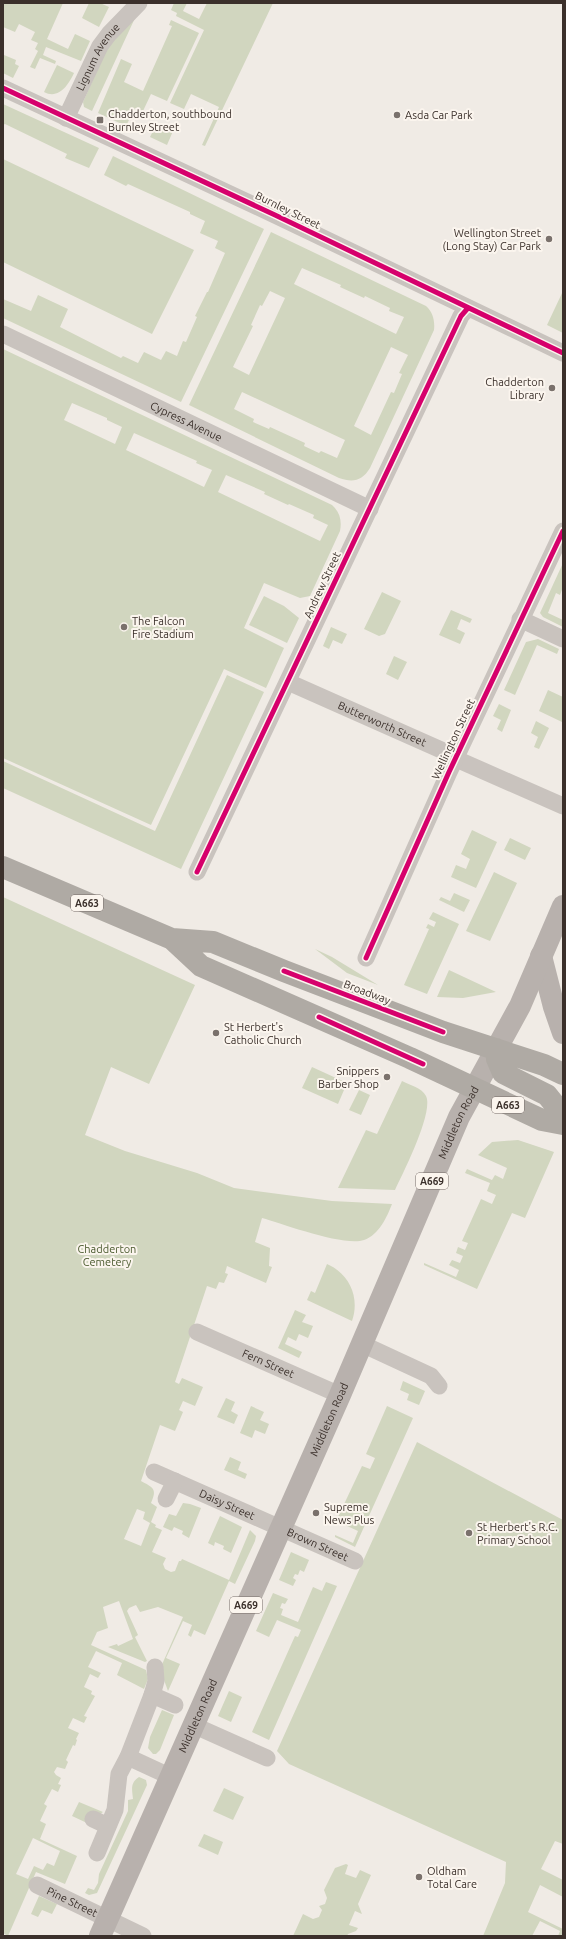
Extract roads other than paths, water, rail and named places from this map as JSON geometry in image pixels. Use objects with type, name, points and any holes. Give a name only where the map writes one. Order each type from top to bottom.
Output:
[{"type":"highway","name":"Broadway","points":[[3,867],[172,939],[213,942],[443,1032],[544,1065],[563,1074]]},
{"type":"highway","name":"Broadway","points":[[172,939],[201,966],[340,1026],[542,1120],[563,1124]]},
{"type":"highway","points":[[496,1049],[497,1059],[503,1073],[548,1095],[563,1115]]},
{"type":"main road","name":"Middleton Road","points":[[103,1927],[340,1395],[459,1117],[520,1006],[563,906]]},
{"type":"main road","points":[[542,956],[554,1007],[563,1033]]},
{"type":"street","name":"Lignum Avenue","points":[[66,118],[100,46],[109,34],[139,3]]},
{"type":"street","name":"Burnley Street","points":[[3,88],[563,353]]},
{"type":"street","name":"Andrew Street","points":[[197,872],[461,316],[468,308]]},
{"type":"street","name":"Cypress Avenue","points":[[3,334],[370,509]]},
{"type":"street","name":"Wellington Street","points":[[366,958],[456,757],[520,619],[563,531]]},
{"type":"street","points":[[520,619],[563,639]]},
{"type":"street","name":"Butterworth Street","points":[[288,682],[563,806]]},
{"type":"street","name":"Fern Street","points":[[197,1332],[340,1395]]},
{"type":"street","points":[[362,1344],[430,1376],[439,1386]]},
{"type":"street","name":"Daisy Street","points":[[154,1472],[280,1527]]},
{"type":"street","points":[[166,1499],[174,1481]]},
{"type":"street","name":"Brown Street","points":[[280,1527],[355,1561]]},
{"type":"street","points":[[97,1853],[115,1810],[118,1798],[117,1783],[119,1774],[128,1757],[152,1695],[156,1681],[155,1667]]},
{"type":"street","points":[[152,1695],[176,1705]]},
{"type":"street","points":[[194,1725],[267,1758]]},
{"type":"street","points":[[128,1757],[170,1776]]},
{"type":"street","points":[[93,1819],[108,1826]]},
{"type":"street","name":"Pine Street","points":[[37,1885],[103,1927],[143,1936]]},
{"type":"place","name":"Asda Car Park","points":[[397,115]]},
{"type":"place","name":"Chadderton, southbound Burnley Street","points":[[100,120]]},
{"type":"place","name":"Wellington Street (Long Stay) Car Park","points":[[549,239]]},
{"type":"place","name":"Chadderton Library","points":[[552,388]]},
{"type":"place","name":"The Falcon Fire Stadium","points":[[124,627]]},
{"type":"place","name":"St Herbert's Catholic Church","points":[[216,1033]]},
{"type":"place","name":"Snippers Barber Shop","points":[[387,1077]]},
{"type":"place","name":"Supreme News Plus","points":[[316,1513]]},
{"type":"place","name":"St Herbert's R.C. Primary School","points":[[469,1533]]},
{"type":"place","name":"Oldham Total Care","points":[[419,1877]]},
{"type":"park label","name":"Chadderton Cemetery","points":[[107,1255]]}]
